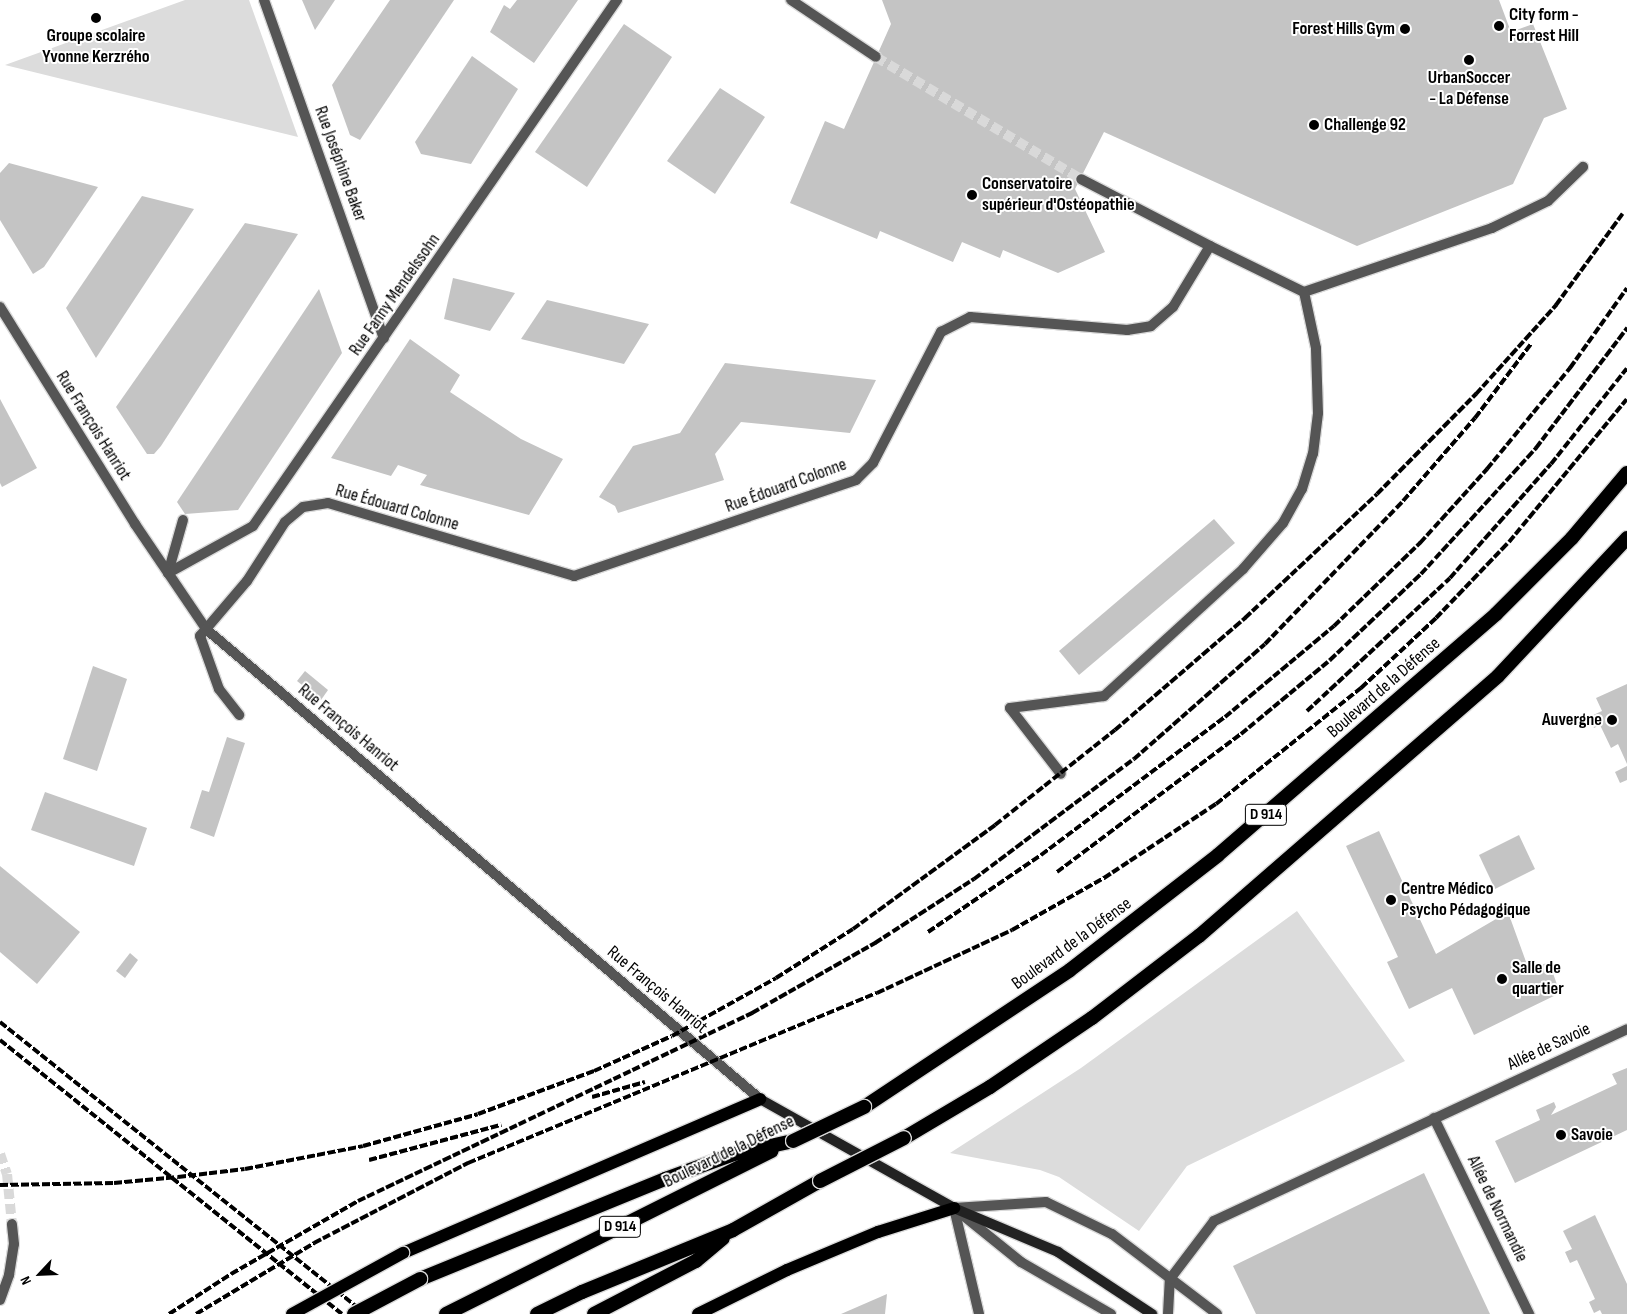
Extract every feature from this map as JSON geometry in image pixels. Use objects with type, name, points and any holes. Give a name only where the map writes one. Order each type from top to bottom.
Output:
[{"type":"highway","name":"Boulevard de la Défense","points":[[446,1314],[793,1140],[864,1107],[1070,970],[1218,855],[1496,614],[1572,538],[1627,473]]},
{"type":"highway","name":"D 914","points":[[537,1314],[600,1284],[733,1230],[820,1181],[904,1138],[990,1087],[1085,1023],[1199,936],[1498,676],[1627,538]]},
{"type":"highway","points":[[354,1314],[420,1279],[665,1179],[734,1154],[793,1140]]},
{"type":"highway","points":[[594,1314],[696,1261],[733,1230]]},
{"type":"main road","points":[[292,1314],[403,1253],[760,1099],[954,1208],[1058,1252],[1152,1314]]},
{"type":"main road","points":[[698,1314],[864,1238],[954,1208]]},
{"type":"street","name":"Rue Joséphine Baker","points":[[264,0],[384,338]]},
{"type":"street","name":"Rue Fanny Mendelssohn","points":[[168,573],[254,526],[616,0]]},
{"type":"street","points":[[791,0],[876,57]]},
{"type":"street","points":[[1081,179],[1304,292],[1492,228],[1548,201],[1583,168]]},
{"type":"street","name":"Rue Édouard Colonne","points":[[206,629],[247,581],[285,522],[303,507],[328,503],[574,576],[842,486],[856,480],[873,463],[941,332],[970,317],[1127,330],[1151,326],[1173,307],[1210,246]]},
{"type":"street","points":[[1061,774],[1010,708],[1104,696],[1243,569],[1283,522],[1302,489],[1313,454],[1319,386],[1316,348],[1304,292]]},
{"type":"street","name":"Rue François Hanriot","points":[[0,307],[168,573],[206,629],[760,1099]]},
{"type":"street","points":[[168,573],[183,520]]},
{"type":"street","points":[[206,629],[200,636],[219,689],[239,715]]},
{"type":"street","name":"Allée de Savoie","points":[[1170,1279],[1214,1221],[1627,1029]]},
{"type":"street","name":"Allée de Normandie","points":[[1434,1118],[1529,1314]]},
{"type":"street","points":[[954,1208],[1046,1202],[1112,1234],[1217,1314]]},
{"type":"street","points":[[954,1208],[979,1314]]},
{"type":"street","points":[[954,1208],[1021,1262],[1111,1314]]},
{"type":"street","points":[[0,1300],[9,1275],[14,1244],[12,1224]]},
{"type":"street","points":[[1168,1314],[1170,1279]]},
{"type":"shaded area","points":[[185,0],[249,0],[298,137],[5,65]]},
{"type":"shaded area","points":[[1297,911],[1405,1061],[1187,1166],[1139,1231],[1059,1177],[1040,1170],[950,1153],[1081,1068]]},
{"type":"building","points":[[302,0],[335,0],[315,30]]},
{"type":"building","points":[[390,0],[454,0],[360,140],[350,135],[332,85]]},
{"type":"building","points":[[517,0],[578,0],[534,63],[490,32],[504,5],[510,9]]},
{"type":"building","name":"Challenge 92","points":[[882,0],[1499,0],[1511,32],[1533,24],[1567,109],[1544,118],[1513,184],[1357,246],[1104,132],[1075,189],[1105,252],[1058,273],[1003,250],[1000,258],[962,242],[953,262],[880,231],[877,239],[790,203],[825,121],[844,129],[891,24]]},
{"type":"building","points":[[624,24],[672,57],[587,187],[535,152]]},
{"type":"building","points":[[472,56],[518,89],[471,164],[421,154],[415,142]]},
{"type":"building","points":[[720,88],[765,117],[715,194],[667,161]]},
{"type":"building","points":[[9,163],[98,187],[44,267],[33,274],[0,220],[0,173]]},
{"type":"building","points":[[142,196],[194,209],[96,358],[66,308]]},
{"type":"building","points":[[245,223],[298,234],[161,446],[154,454],[147,454],[116,407]]},
{"type":"building","points":[[453,278],[515,293],[490,331],[444,319]]},
{"type":"building","points":[[319,289],[342,353],[238,510],[185,514],[177,502]]},
{"type":"building","points":[[547,300],[649,324],[624,364],[521,339]]},
{"type":"building","points":[[410,339],[460,375],[450,392],[521,439],[563,459],[529,515],[420,485],[427,475],[398,465],[391,476],[331,458]]},
{"type":"building","points":[[725,363],[876,380],[850,433],[741,422],[715,454],[724,480],[618,513],[615,506],[599,497],[633,446],[680,433]]},
{"type":"building","points":[[0,399],[37,468],[2,487],[0,483]]},
{"type":"building","points":[[1214,519],[1235,543],[1079,675],[1059,651]]},
{"type":"building","points":[[93,666],[127,679],[97,771],[63,759]]},
{"type":"building","points":[[305,671],[328,690],[321,700],[297,681]]},
{"type":"building","name":"Auvergne","points":[[1627,684],[1627,764],[1618,744],[1611,748],[1600,725],[1594,728],[1589,717],[1602,711],[1596,698]]},
{"type":"building","points":[[227,737],[245,743],[214,837],[190,828],[202,790],[209,792]]},
{"type":"building","points":[[1627,766],[1627,780],[1620,783],[1615,772]]},
{"type":"building","points":[[45,792],[147,828],[134,866],[31,830]]},
{"type":"building","points":[[1379,831],[1436,954],[1508,912],[1529,970],[1549,962],[1560,993],[1474,1035],[1452,988],[1409,1009],[1387,962],[1398,957],[1346,846]]},
{"type":"building","points":[[1519,835],[1535,869],[1495,889],[1479,855]]},
{"type":"building","points":[[0,866],[80,932],[37,984],[0,952]]},
{"type":"building","points":[[130,953],[138,960],[125,978],[116,971]]},
{"type":"building","name":"Savoie","points":[[1627,1068],[1627,1130],[1515,1183],[1495,1141],[1540,1120],[1536,1110],[1554,1102],[1556,1107],[1551,1115],[1617,1084],[1612,1074]]},
{"type":"building","points":[[1424,1173],[1490,1314],[1256,1314],[1233,1266]]},
{"type":"building","points":[[1595,1215],[1627,1284],[1627,1314],[1602,1314],[1600,1310],[1594,1313],[1589,1302],[1595,1299],[1577,1260],[1570,1263],[1565,1252],[1572,1249],[1563,1231]]},
{"type":"building","points":[[887,1294],[885,1314],[841,1314]]},
{"type":"tunnel","points":[[876,57],[1081,179]]},
{"type":"tunnel","points":[[0,1154],[7,1174],[12,1224]]},
{"type":"railway","points":[[0,1185],[114,1183],[178,1177],[245,1169],[363,1146],[478,1114],[594,1071],[672,1036],[776,978],[853,929],[995,825],[1115,730],[1245,618],[1377,494],[1476,394],[1556,305],[1623,213]]},
{"type":"railway","points":[[928,932],[1041,855],[1225,717],[1334,626],[1420,543],[1487,469],[1570,368],[1627,288]]},
{"type":"railway","points":[[1057,872],[1241,734],[1330,660],[1421,574],[1536,448],[1627,328]]},
{"type":"railway","points":[[169,1314],[231,1274],[358,1201],[752,1013],[875,943],[974,879],[1134,759],[1265,644],[1403,501],[1475,418],[1531,344]]},
{"type":"railway","points":[[1307,711],[1450,578],[1551,464],[1627,368]]},
{"type":"railway","points":[[196,1314],[314,1243],[468,1163],[877,993],[1012,930],[1104,878],[1216,804],[1361,688],[1436,618],[1509,542],[1627,399]]},
{"type":"railway","points":[[0,1022],[366,1314]]},
{"type":"railway","points":[[0,1040],[342,1314]]},
{"type":"railway","points":[[592,1097],[645,1082]]},
{"type":"railway","points":[[369,1160],[501,1125]]},
{"type":"place","name":"Groupe scolaire Yvonne Kerzrého","points":[[96,18]]},
{"type":"place","name":"City form - Forrest Hill","points":[[1499,26]]},
{"type":"place","name":"Forest Hills Gym","points":[[1405,29]]},
{"type":"place","name":"UrbanSoccer - La Défense","points":[[1469,60]]},
{"type":"place","name":"Challenge 92","points":[[1314,125]]},
{"type":"place","name":"Conservatoire supérieur d'Ostéopathie","points":[[972,195]]},
{"type":"place","name":"Auvergne","points":[[1612,720]]},
{"type":"place","name":"Centre Médico Psycho Pédagogique","points":[[1391,900]]},
{"type":"place","name":"Salle de quartier","points":[[1502,979]]},
{"type":"place","name":"Savoie","points":[[1561,1135]]}]
